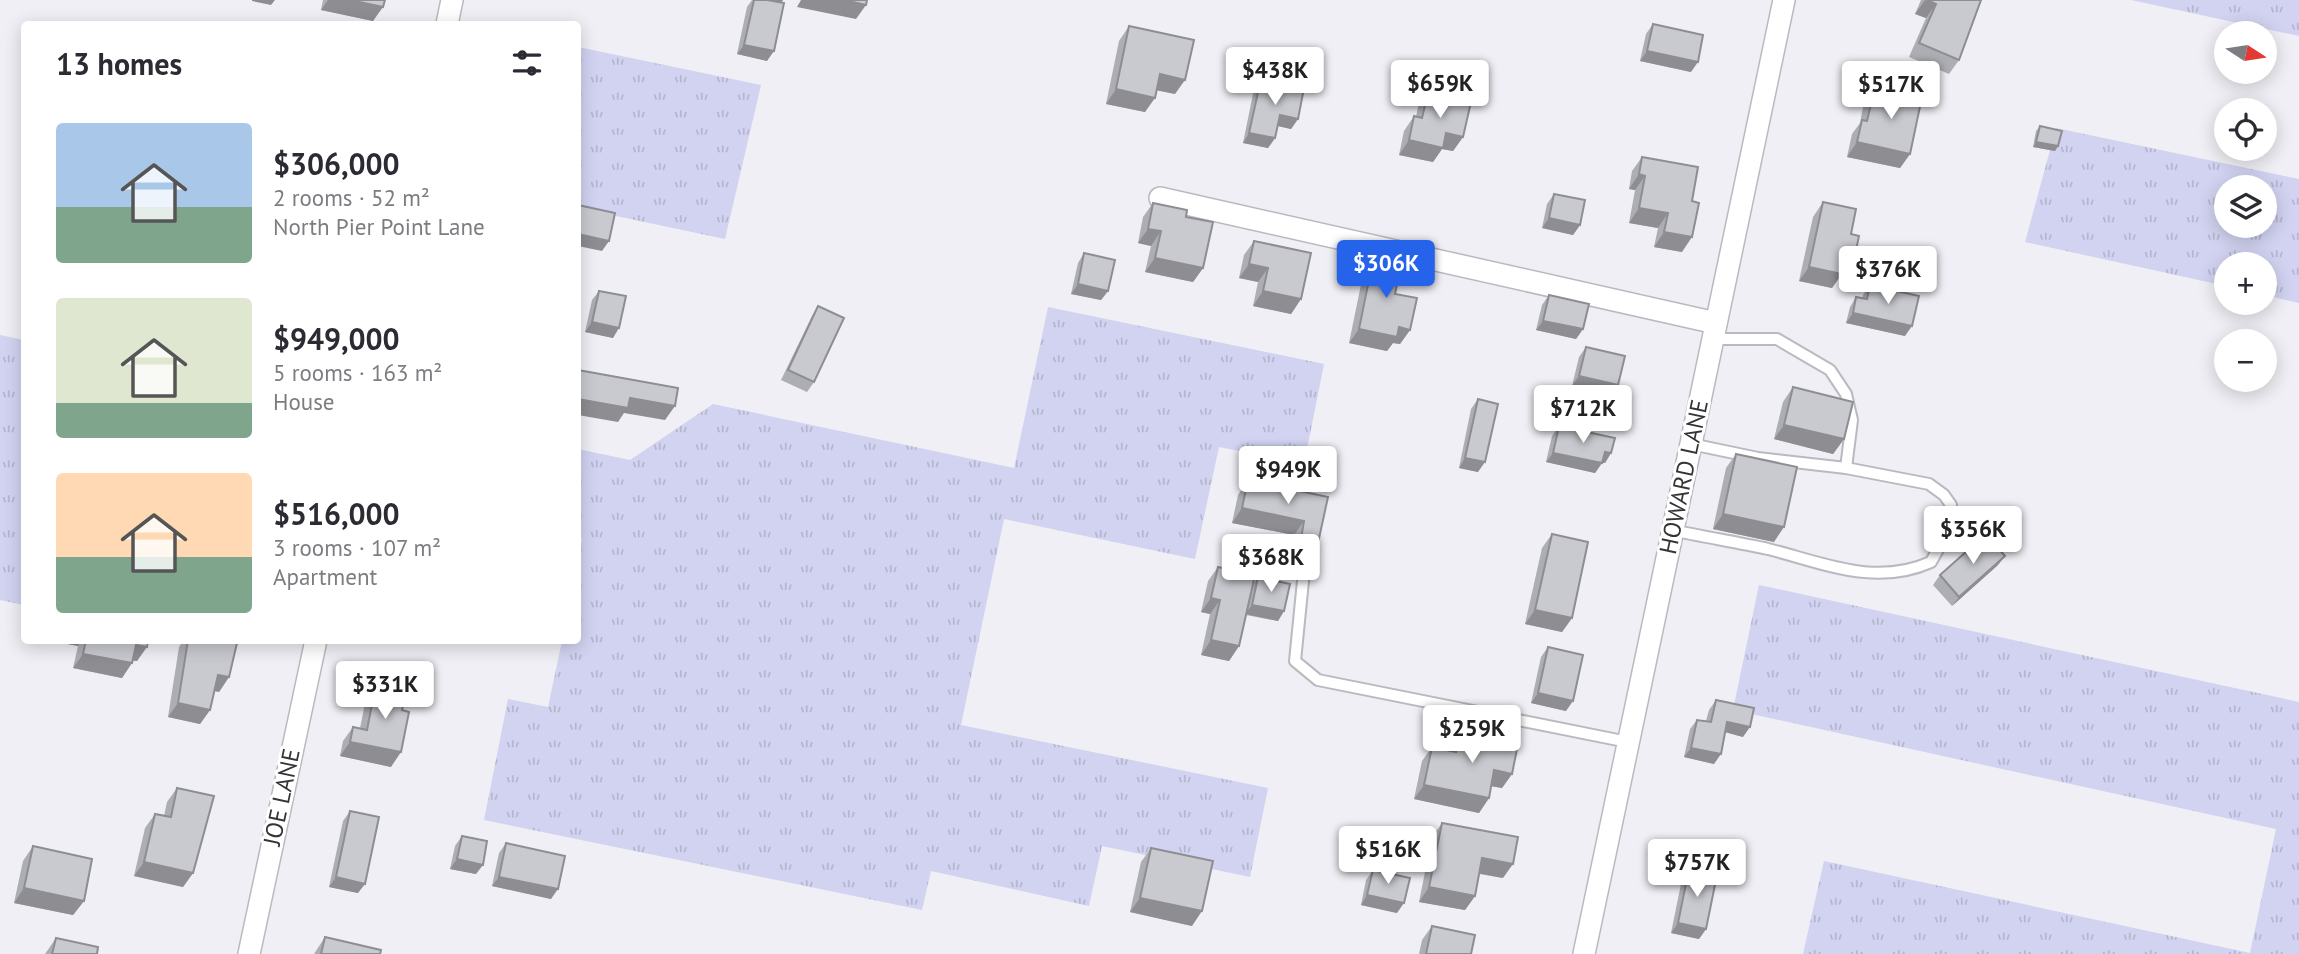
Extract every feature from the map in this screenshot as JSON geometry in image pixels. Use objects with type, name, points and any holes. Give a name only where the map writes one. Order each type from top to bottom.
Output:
[{"type":"street","points":[[448,21],[452,0]]},
{"type":"street","name":"HOWARD LANE","points":[[1584,954],[1784,0]]},
{"type":"street","points":[[1160,198],[1714,331]]},
{"type":"street","name":"JOE LANE","points":[[249,954],[315,644]]},
{"type":"lane","points":[[1714,331],[1777,339],[1830,370],[1846,394],[1852,420],[1846,468]]},
{"type":"lane","points":[[1672,530],[1768,550],[1826,566],[1892,575],[1931,562],[1952,524],[1951,505],[1944,495],[1929,484],[1846,468],[1758,458],[1691,444]]},
{"type":"lane","points":[[1303,582],[1295,661],[1318,680],[1628,742]]},
{"type":"green space","points":[[2131,0],[2299,0],[2299,36],[2277,31],[2277,21],[2229,21]]},
{"type":"green space","points":[[581,48],[761,85],[725,239],[581,209]]},
{"type":"green space","points":[[2056,128],[2299,179],[2299,303],[2277,298],[2277,252],[2214,252],[2214,283],[2025,242]]},
{"type":"green space","points":[[1048,307],[1324,364],[1304,464],[1219,447],[1195,559],[1004,519],[961,725],[1268,788],[1250,877],[1102,846],[1089,906],[931,871],[922,910],[484,820],[508,699],[548,707],[561,644],[581,644],[581,450],[630,460],[713,404],[1014,468]]},
{"type":"green space","points":[[0,335],[21,339],[21,604],[0,600]]},
{"type":"green space","points":[[1759,585],[2299,702],[2299,954],[1803,954],[1824,861],[2250,953],[2276,829],[1733,710]]},
{"type":"building","points":[[350,0],[385,0],[383,7]]},
{"type":"building","points":[[754,0],[784,3],[774,51],[744,45]]},
{"type":"building","points":[[844,0],[867,0],[866,5]]},
{"type":"building","points":[[1927,0],[1981,0],[1959,60],[1919,43],[1936,4]]},
{"type":"building","points":[[1653,24],[1703,35],[1698,62],[1647,51]]},
{"type":"building","points":[[1129,26],[1194,40],[1185,80],[1160,74],[1155,98],[1116,89]]},
{"type":"building","points":[[1261,79],[1304,88],[1298,119],[1280,115],[1275,138],[1249,133]]},
{"type":"building","points":[[1875,87],[1922,97],[1910,154],[1857,142],[1862,120],[1867,121]]},
{"type":"building","points":[[1428,93],[1471,102],[1463,137],[1446,133],[1443,148],[1409,140],[1414,116],[1422,118]]},
{"type":"building","points":[[2040,126],[2062,131],[2058,146],[2036,142]]},
{"type":"building","points":[[1642,157],[1698,167],[1692,201],[1699,203],[1692,237],[1664,232],[1668,213],[1639,208],[1645,176],[1639,174]]},
{"type":"building","points":[[1554,194],[1585,200],[1580,225],[1549,218]]},
{"type":"building","points":[[1823,202],[1856,209],[1851,234],[1859,236],[1855,255],[1847,253],[1842,274],[1809,267]]},
{"type":"building","points":[[1153,203],[1187,210],[1186,217],[1213,222],[1203,268],[1155,258],[1161,231],[1148,229]]},
{"type":"building","points":[[581,206],[615,213],[609,241],[581,235]]},
{"type":"building","points":[[1254,241],[1311,253],[1301,299],[1263,291],[1268,268],[1249,264]]},
{"type":"building","points":[[1084,253],[1115,260],[1108,291],[1078,284]]},
{"type":"building","points":[[1374,255],[1402,261],[1395,294],[1417,298],[1410,330],[1399,327],[1397,337],[1359,329]]},
{"type":"building","points":[[1870,285],[1919,296],[1912,326],[1853,313],[1856,297],[1867,299]]},
{"type":"building","points":[[599,291],[626,296],[619,328],[592,322]]},
{"type":"building","points":[[1549,295],[1589,304],[1583,329],[1543,321]]},
{"type":"building","points":[[818,306],[844,318],[814,382],[788,370]]},
{"type":"building","points":[[1586,347],[1625,356],[1618,385],[1579,376]]},
{"type":"building","points":[[581,371],[678,388],[675,406],[630,398],[628,408],[581,400]]},
{"type":"building","points":[[1793,387],[1853,402],[1844,439],[1784,425]]},
{"type":"building","points":[[1478,399],[1498,404],[1485,462],[1465,458]]},
{"type":"building","points":[[1559,426],[1615,438],[1611,453],[1605,452],[1602,463],[1553,453]]},
{"type":"building","points":[[1736,454],[1797,467],[1784,527],[1723,514]]},
{"type":"building","points":[[1248,480],[1328,497],[1318,543],[1301,539],[1304,521],[1242,508]]},
{"type":"building","points":[[1552,534],[1588,542],[1572,618],[1535,610]]},
{"type":"building","points":[[1986,534],[2005,556],[1959,597],[1940,575]]},
{"type":"building","points":[[1218,567],[1255,575],[1239,646],[1211,640],[1220,600],[1211,598]]},
{"type":"building","points":[[1258,577],[1290,584],[1284,611],[1252,605]]},
{"type":"building","points":[[85,644],[147,644],[147,647],[136,645],[132,663],[83,654]]},
{"type":"building","points":[[187,644],[237,644],[229,677],[218,675],[210,710],[178,703]]},
{"type":"building","points":[[1548,647],[1583,655],[1573,701],[1538,693]]},
{"type":"building","points":[[376,684],[407,690],[402,710],[409,712],[401,752],[350,742],[353,727],[367,730]]},
{"type":"building","points":[[1716,700],[1754,708],[1750,727],[1727,722],[1721,754],[1691,748],[1697,720],[1711,722]]},
{"type":"building","points":[[1488,732],[1519,739],[1512,774],[1494,770],[1489,798],[1424,785],[1432,747],[1456,752],[1459,737],[1486,742]]},
{"type":"building","points":[[177,788],[214,796],[193,873],[144,862],[155,814],[171,817]]},
{"type":"building","points":[[350,811],[379,817],[365,884],[336,877]]},
{"type":"building","points":[[1442,823],[1518,837],[1513,864],[1482,858],[1475,896],[1429,887]]},
{"type":"building","points":[[462,836],[487,841],[483,865],[457,859]]},
{"type":"building","points":[[506,843],[565,856],[558,889],[499,877]]},
{"type":"building","points":[[33,846],[92,859],[84,901],[24,888]]},
{"type":"building","points":[[1151,848],[1213,861],[1202,911],[1140,898]]},
{"type":"building","points":[[1689,869],[1717,875],[1706,929],[1678,923]]},
{"type":"building","points":[[1373,870],[1410,878],[1404,903],[1367,895]]},
{"type":"building","points":[[1432,926],[1475,935],[1471,954],[1426,954]]},
{"type":"building","points":[[325,937],[381,950],[380,954],[321,954]]},
{"type":"building","points":[[56,938],[98,947],[97,954],[52,954]]}]
